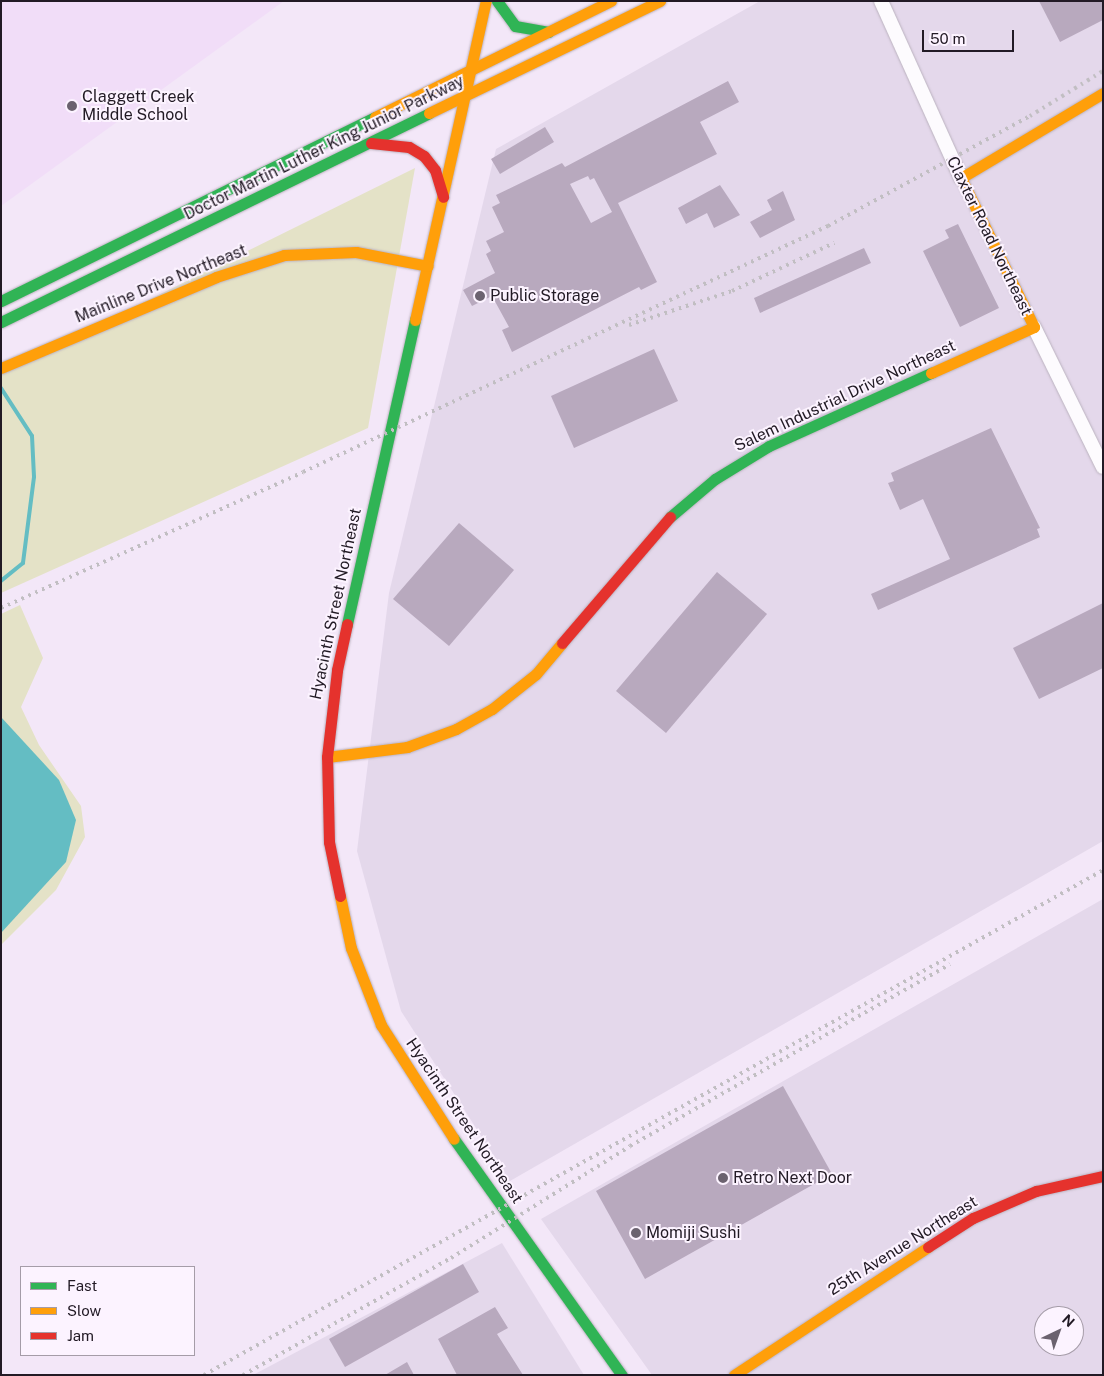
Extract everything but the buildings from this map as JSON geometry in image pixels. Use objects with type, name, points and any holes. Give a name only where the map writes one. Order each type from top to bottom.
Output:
[{"type":"main road","name":"Hyacinth Street Northeast","points":[[486,1],[467,96],[344,629],[326,757],[334,875],[351,948],[381,1025],[426,1100],[622,1375]]},
{"type":"main road","points":[[497,1],[515,26],[548,32]]},
{"type":"main road","name":"Doctor Martin Luther King Junior Parkway","points":[[1,301],[611,1]]},
{"type":"main road","name":"Doctor Martin Luther King Junior Parkway","points":[[4,321],[660,1]]},
{"type":"main road","points":[[961,178],[1103,93]]},
{"type":"main road","points":[[371,143],[409,147],[424,156],[435,170],[443,197]]},
{"type":"main road","name":"Claxter Road Northeast","points":[[961,178],[1034,326]]},
{"type":"main road","name":"Mainline Drive Northeast","points":[[1,368],[216,277],[284,255],[356,252],[428,266]]},
{"type":"main road","name":"Salem Industrial Drive Northeast","points":[[326,757],[407,748],[456,729],[492,709],[540,669],[657,529],[714,479],[769,446],[1034,326]]},
{"type":"main road","name":"25th Avenue Northeast","points":[[734,1375],[973,1218],[1036,1191],[1103,1176]]},
{"type":"street","name":"Claxter Road Northeast","points":[[881,1],[961,178]]},
{"type":"street","name":"Claxter Road Northeast","points":[[1034,326],[1102,466]]},
{"type":"shaded area","name":"Claggett Creek Middle School","points":[[1,1],[284,1],[1,206]]},
{"type":"shaded area","points":[[760,1],[1103,1],[1103,841],[510,1181],[401,1011],[357,851],[389,593],[496,149]]},
{"type":"shaded area","points":[[415,168],[368,428],[1,593],[1,373]]},
{"type":"shaded area","points":[[20,605],[43,658],[21,707],[39,745],[81,806],[85,837],[56,890],[1,945],[1,614]]},
{"type":"shaded area","points":[[1103,899],[1103,1375],[652,1375],[541,1219]]},
{"type":"shaded area","points":[[502,1243],[584,1375],[253,1375]]},
{"type":"water","points":[[1,717],[59,780],[76,820],[66,862],[1,933]]},
{"type":"waterway","points":[[1,388],[32,436],[34,477],[23,563],[1,581]]},
{"type":"railway","points":[[1,608],[303,472],[828,226],[1030,116],[1103,71]]},
{"type":"railway","points":[[629,325],[732,291],[834,243]]},
{"type":"railway","points":[[204,1375],[1103,870]]},
{"type":"railway","points":[[243,1375],[451,1258],[630,1146],[950,964]]},
{"type":"traffic: fast","points":[[497,1],[515,26],[548,32]]},
{"type":"traffic: fast","points":[[1,322],[429,113]]},
{"type":"traffic: fast","points":[[1,301],[375,117]]},
{"type":"traffic: fast","points":[[347,624],[415,320]]},
{"type":"traffic: fast","points":[[670,517],[715,479],[769,446],[931,373]]},
{"type":"traffic: fast","points":[[454,1139],[622,1375]]},
{"type":"traffic: slow","points":[[415,320],[486,1]]},
{"type":"traffic: slow","points":[[375,117],[611,1]]},
{"type":"traffic: slow","points":[[429,113],[660,1]]},
{"type":"traffic: slow","points":[[931,373],[1034,327],[961,178],[1103,93]]},
{"type":"traffic: slow","points":[[1,368],[216,277],[284,255],[356,252],[428,266]]},
{"type":"traffic: slow","points":[[327,757],[407,747],[456,729],[492,709],[536,674],[562,643]]},
{"type":"traffic: slow","points":[[340,896],[351,948],[381,1025],[454,1139]]},
{"type":"traffic: slow","points":[[734,1375],[928,1247]]},
{"type":"traffic: jam","points":[[371,143],[409,147],[424,156],[435,170],[443,197]]},
{"type":"traffic: jam","points":[[562,643],[670,517]]},
{"type":"traffic: jam","points":[[340,896],[329,842],[327,757],[337,670],[347,624]]},
{"type":"traffic: jam","points":[[928,1247],[973,1218],[1036,1191],[1103,1176]]},
{"type":"place","name":"Claggett Creek Middle School","points":[[72,106]]},
{"type":"place","name":"Public Storage","points":[[480,296]]},
{"type":"place","name":"Retro Next Door","points":[[723,1178]]},
{"type":"place","name":"Momiji Sushi","points":[[636,1233]]}]
